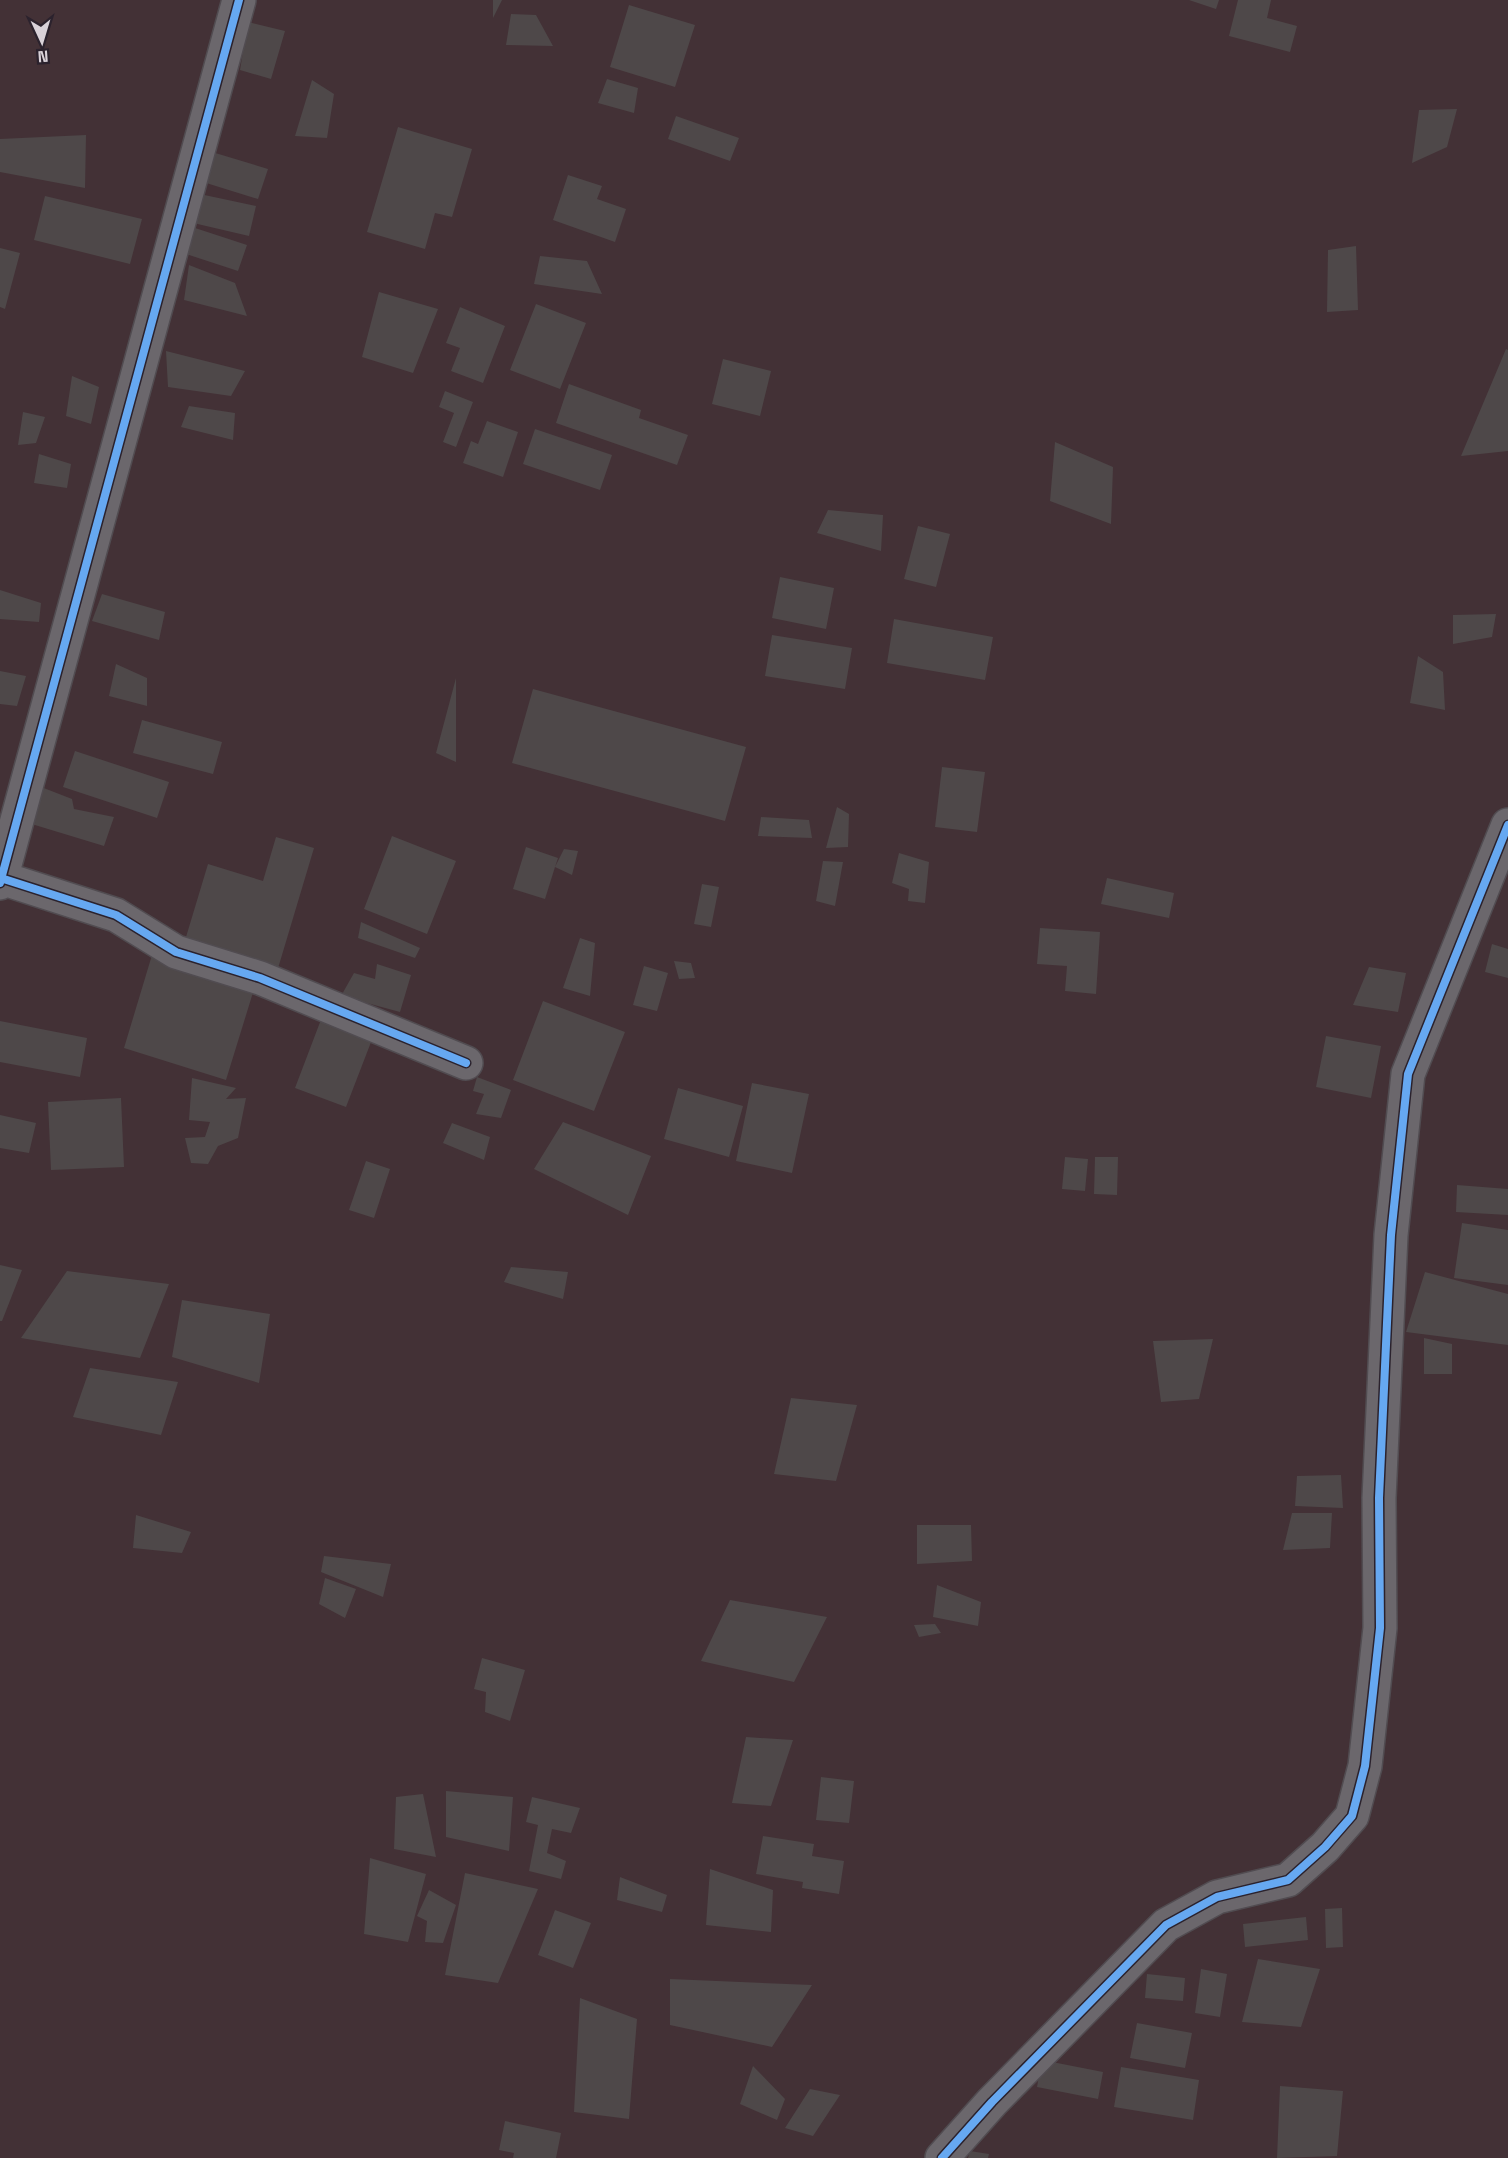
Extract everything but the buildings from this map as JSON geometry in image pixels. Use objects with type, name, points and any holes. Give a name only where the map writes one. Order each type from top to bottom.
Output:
[{"type":"street","points":[[239,0],[1,881],[116,915],[176,952],[260,978],[466,1063]]},
{"type":"street","points":[[942,2158],[992,2102],[1166,1925],[1217,1897],[1288,1880],[1325,1847],[1352,1816],[1365,1766],[1380,1628],[1379,1498],[1391,1235],[1408,1074],[1508,825]]},
{"type":"shaded area","points":[[0,0],[1508,0],[1508,2158],[0,2158]]},
{"type":"cycle path","points":[[0,883],[239,0]]},
{"type":"cycle path","points":[[942,2158],[992,2102],[1166,1925],[1217,1897],[1288,1880],[1325,1847],[1352,1816],[1365,1766],[1380,1628],[1379,1498],[1391,1235],[1408,1074],[1508,825]]},
{"type":"cycle path","points":[[1,878],[116,915],[176,952],[260,978],[466,1063]]}]
